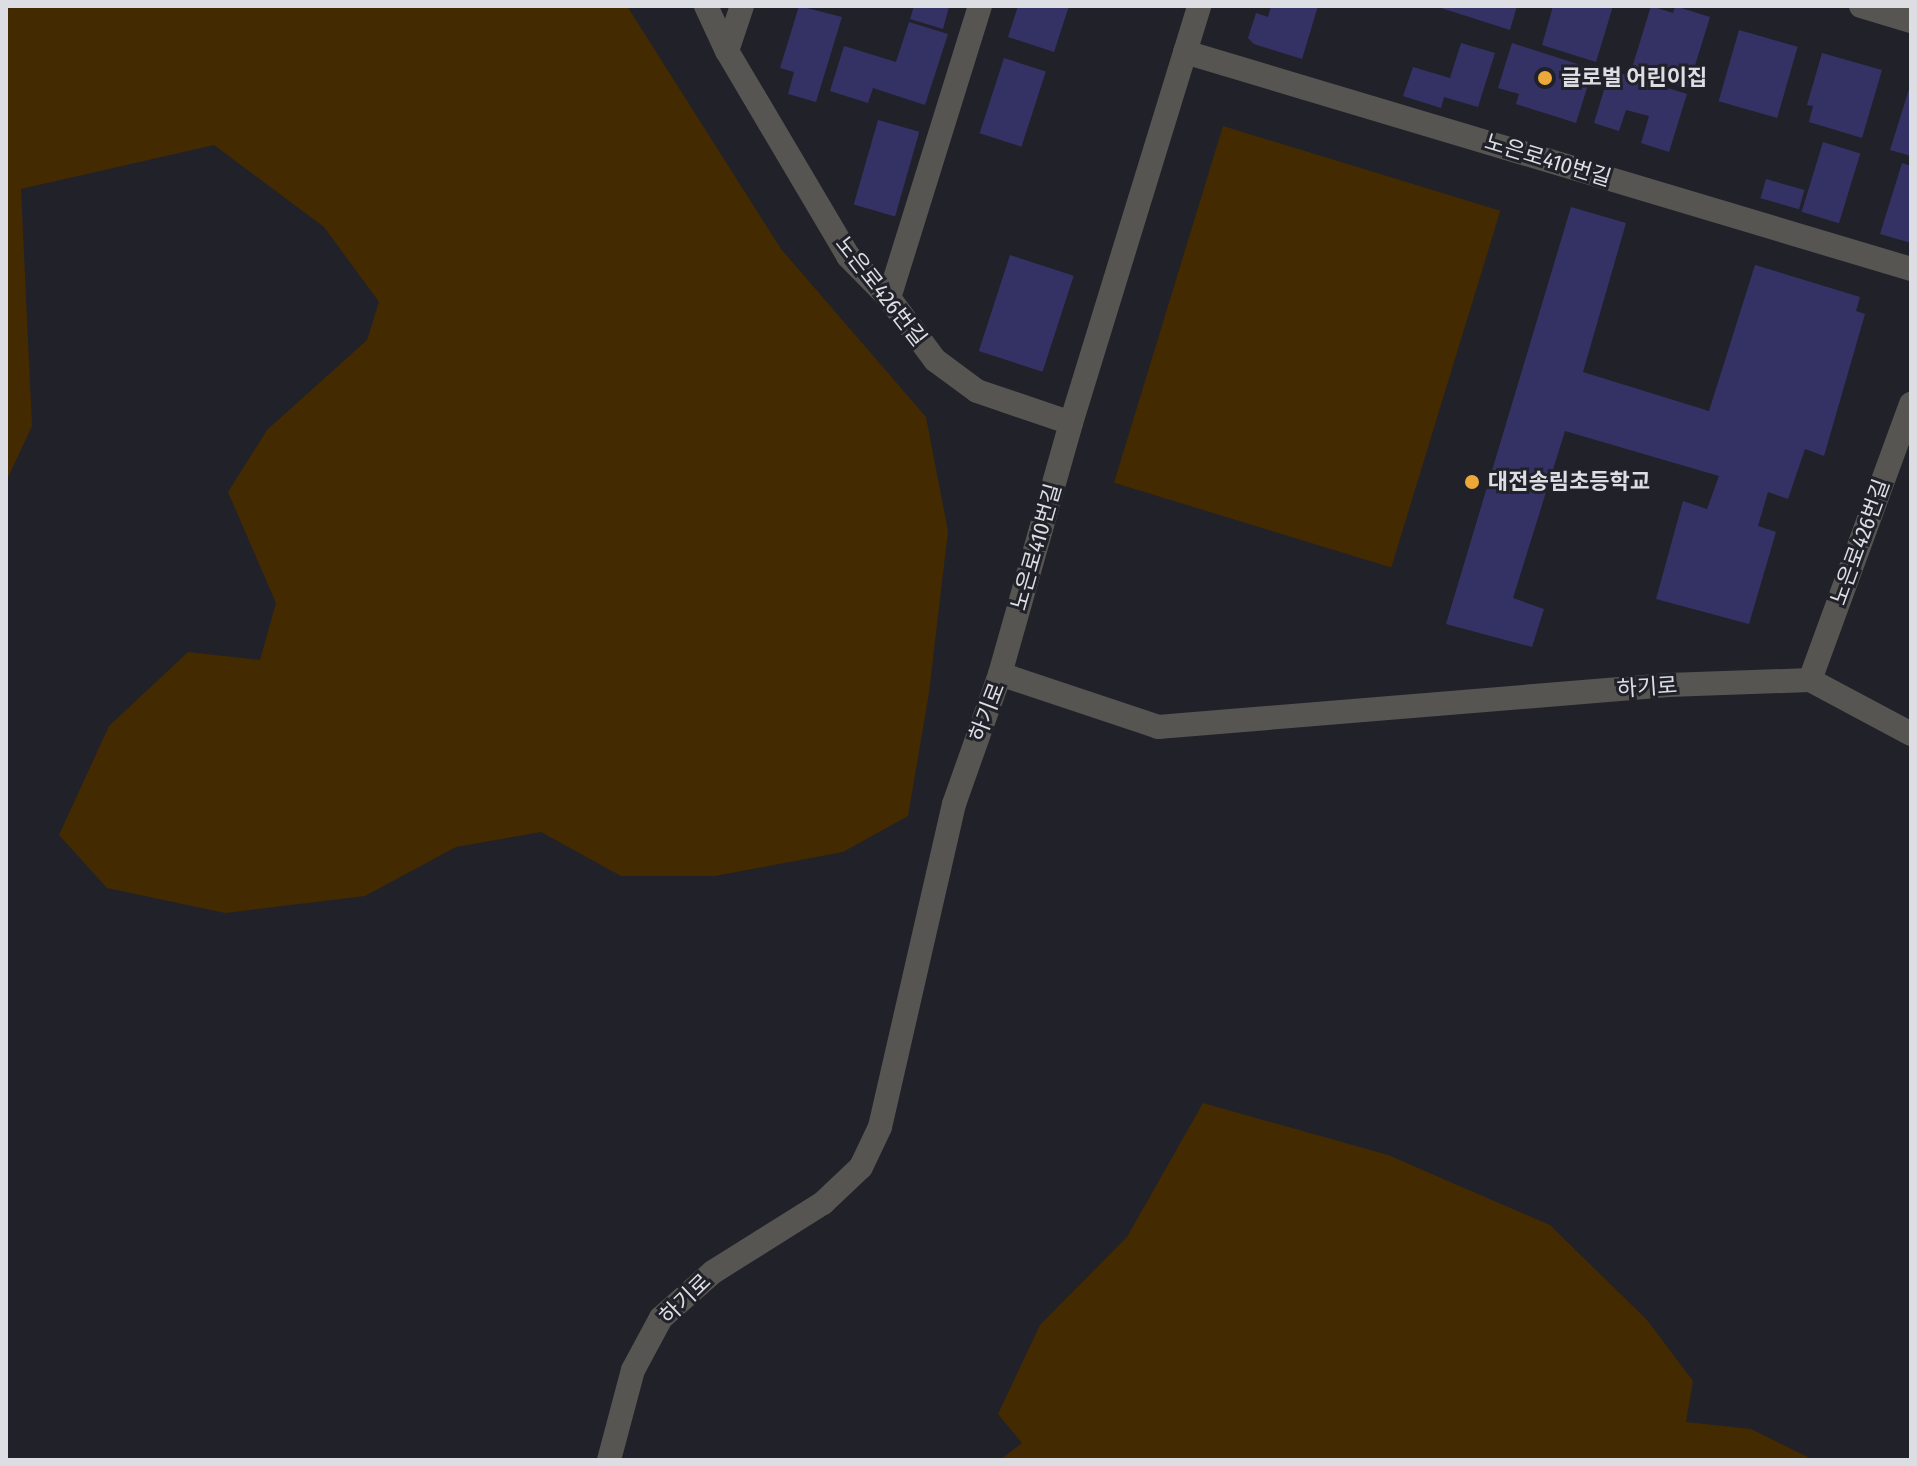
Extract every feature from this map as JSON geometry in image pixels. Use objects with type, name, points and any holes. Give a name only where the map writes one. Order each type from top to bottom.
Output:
[{"type":"street","name":"노은로426번길","points":[[706,6],[727,51],[848,256],[889,298],[935,360],[977,391],[1071,423]]},
{"type":"street","points":[[727,51],[742,6]]},
{"type":"street","points":[[889,298],[980,6]]},
{"type":"street","name":"노은로410번길","points":[[1000,674],[1071,423],[1199,6]]},
{"type":"street","points":[[1861,6],[1911,21]]},
{"type":"street","name":"노은로410번길","points":[[1185,52],[1911,269]]},
{"type":"street","name":"노은로426번길","points":[[1810,680],[1911,404]]},
{"type":"street","name":"하기로","points":[[609,1460],[633,1370],[661,1318],[713,1272],[823,1203],[861,1167],[880,1127],[923,926],[954,804],[1000,674],[1158,727],[1668,685],[1810,680]]},
{"type":"street","points":[[1810,680],[1911,734]]},
{"type":"shaded area","points":[[6,6],[627,6],[781,249],[926,417],[948,531],[929,693],[908,816],[843,852],[715,876],[621,876],[541,832],[456,847],[365,896],[225,913],[107,888],[59,835],[109,726],[188,652],[260,660],[276,603],[228,492],[267,430],[367,340],[379,302],[324,227],[214,145],[21,189],[32,426],[6,482]]},
{"type":"shaded area","points":[[1223,126],[1500,211],[1391,567],[1114,483]]},
{"type":"shaded area","points":[[1203,1103],[1388,1155],[1550,1225],[1647,1320],[1693,1381],[1686,1422],[1751,1429],[1814,1460],[1000,1460],[1022,1443],[998,1414],[1040,1325],[1127,1237]]},
{"type":"building","points":[[799,6],[842,17],[816,102],[788,94],[794,72],[780,68]]},
{"type":"building","points":[[914,6],[949,7],[943,29],[910,19]]},
{"type":"building","points":[[1018,6],[1069,6],[1054,52],[1008,37]]},
{"type":"building","points":[[1271,6],[1318,6],[1302,59],[1254,44],[1248,38],[1256,13],[1268,17]]},
{"type":"building","points":[[1435,6],[1517,6],[1510,30]]},
{"type":"building","points":[[1553,6],[1613,6],[1596,62],[1542,45]]},
{"type":"building","points":[[1651,6],[1673,13],[1675,6],[1710,17],[1688,88],[1631,71]]},
{"type":"building","points":[[909,22],[948,34],[925,105],[873,88],[868,103],[830,91],[844,46],[896,62]]},
{"type":"building","points":[[1739,30],[1798,47],[1777,118],[1719,101]]},
{"type":"building","points":[[1461,43],[1495,53],[1478,107],[1444,97],[1441,108],[1403,96],[1413,67],[1450,78]]},
{"type":"building","name":"글로벌 어린이집","points":[[1512,43],[1593,69],[1576,123],[1516,104],[1519,94],[1498,88]]},
{"type":"building","points":[[1822,53],[1882,70],[1862,138],[1809,122],[1813,106],[1807,105]]},
{"type":"building","points":[[1004,58],[1046,72],[1021,147],[980,133]]},
{"type":"building","points":[[1610,70],[1687,94],[1669,152],[1641,143],[1649,116],[1626,110],[1619,131],[1594,123]]},
{"type":"building","points":[[1911,86],[1911,156],[1890,150]]},
{"type":"building","points":[[878,120],[919,132],[895,216],[854,205]]},
{"type":"building","points":[[1823,142],[1860,153],[1839,223],[1802,212]]},
{"type":"building","points":[[1902,163],[1911,166],[1911,243],[1880,234]]},
{"type":"building","points":[[1766,179],[1804,190],[1799,209],[1760,198]]},
{"type":"building","points":[[1571,207],[1626,223],[1583,372],[1709,411],[1755,265],[1860,297],[1856,311],[1865,314],[1824,456],[1805,449],[1788,499],[1768,492],[1758,526],[1776,532],[1749,624],[1656,599],[1683,501],[1707,509],[1719,476],[1565,431],[1513,598],[1544,609],[1532,647],[1446,624]]},
{"type":"building","points":[[1010,255],[1074,276],[1043,372],[979,351]]},
{"type":"place","name":"글로벌 어린이집","points":[[1545,78]]},
{"type":"place","name":"대전송림초등학교","points":[[1472,482]]}]
